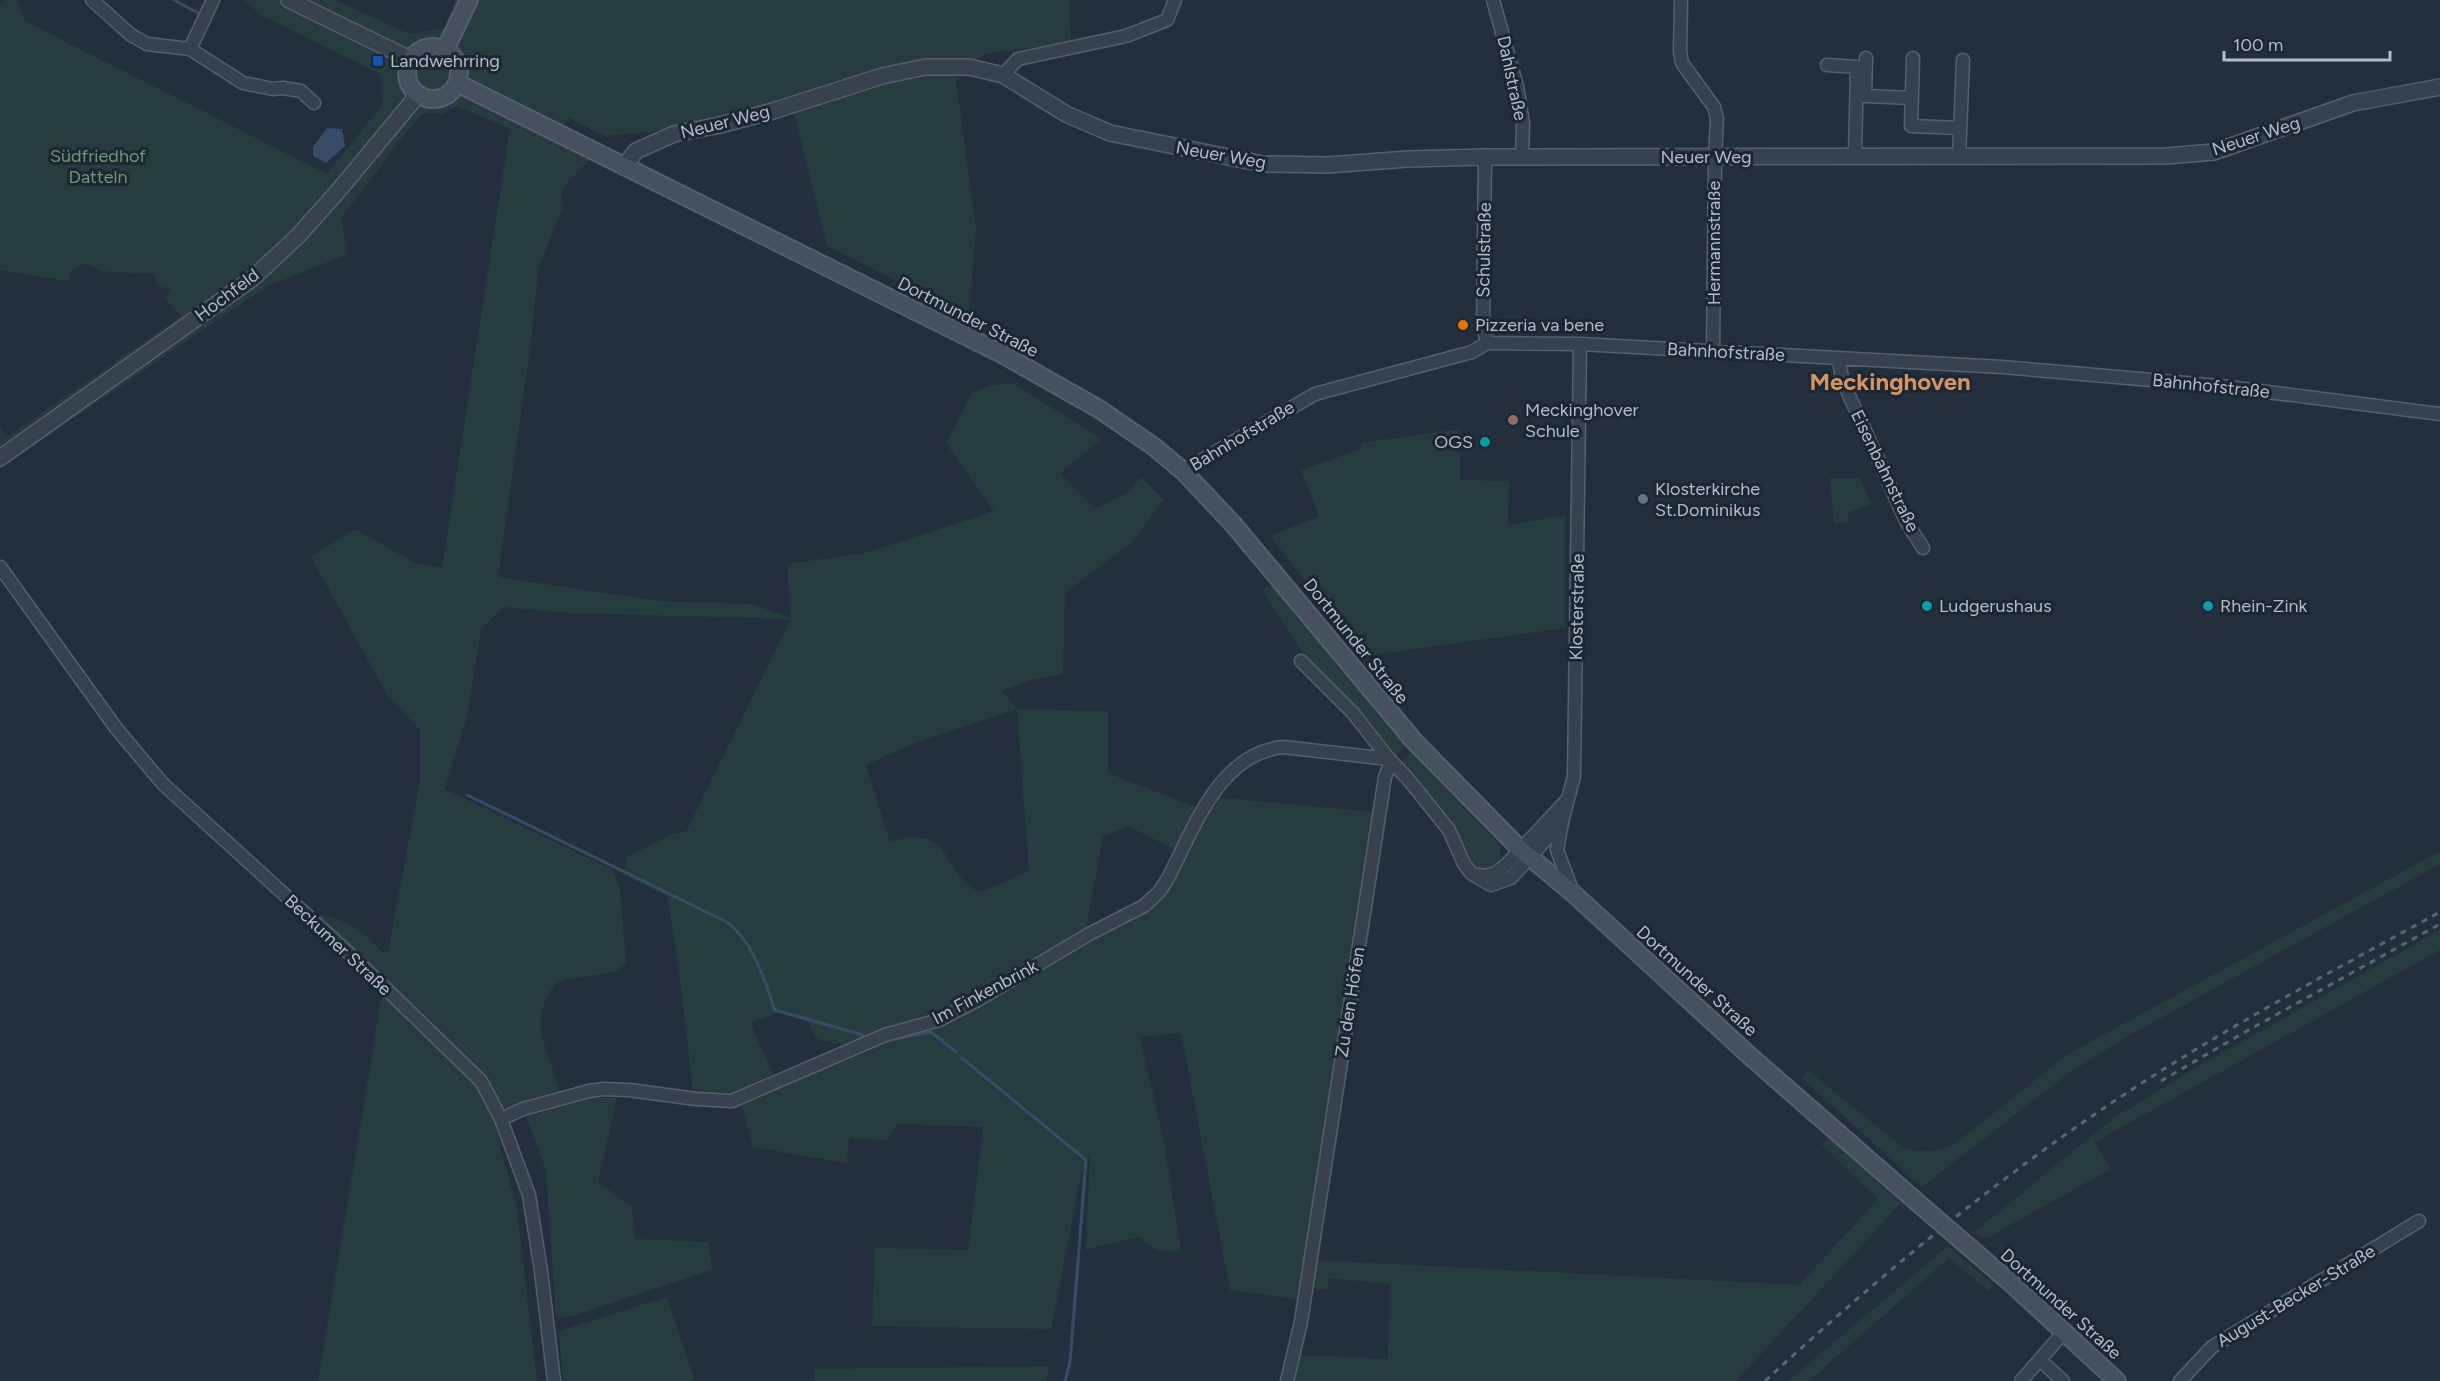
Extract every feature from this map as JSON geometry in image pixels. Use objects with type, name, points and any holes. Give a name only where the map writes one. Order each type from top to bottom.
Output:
[{"type":"main road","points":[[445,50],[469,0]]},
{"type":"main road","points":[[438,47],[445,50],[456,61],[459,68],[456,83],[446,95],[438,98],[422,96],[415,92],[407,77],[410,59],[422,49],[438,47]]},
{"type":"main road","name":"Dortmunder Straße","points":[[456,83],[1022,365],[1099,409],[1153,446],[1183,471],[1277,576],[1413,741],[1525,853],[1574,894],[1751,1057],[2012,1284],[2117,1381]]},
{"type":"street","points":[[92,0],[131,35],[147,44],[190,49],[243,83],[301,92],[314,103]]},
{"type":"street","points":[[190,49],[213,0]]},
{"type":"street","points":[[289,0],[410,59]]},
{"type":"street","points":[[1003,75],[1018,59],[1126,36],[1167,20],[1175,0]]},
{"type":"street","name":"Dahlstraße","points":[[1493,0],[1516,86],[1523,123],[1522,157]]},
{"type":"street","name":"Hermannstraße","points":[[1681,0],[1680,52],[1682,63],[1714,107],[1718,119],[1715,157],[1713,352]]},
{"type":"street","points":[[1855,157],[1860,95],[1866,58]]},
{"type":"street","points":[[1913,58],[1911,126],[1959,128]]},
{"type":"street","points":[[1959,157],[1963,60]]},
{"type":"street","points":[[1827,65],[1857,67],[1860,95]]},
{"type":"street","name":"Neuer Weg","points":[[624,167],[640,149],[674,134],[773,111],[882,76],[925,67],[969,67],[1003,75],[1066,114],[1110,133],[1263,164],[1317,165],[1485,157],[2166,156],[2214,152],[2353,103],[2440,87]]},
{"type":"street","name":"Hochfeld","points":[[0,458],[253,278],[292,242],[339,190],[412,102],[415,92]]},
{"type":"street","points":[[1860,95],[1912,98]]},
{"type":"street","name":"Schulstraße","points":[[1485,157],[1483,327],[1487,343]]},
{"type":"street","name":"Bahnhofstraße","points":[[1183,471],[1315,394],[1472,352],[1487,343],[1580,344],[2105,374],[2221,386],[2440,414]]},
{"type":"street","name":"Klosterstraße","points":[[1525,853],[1567,800],[1574,776],[1580,344]]},
{"type":"street","name":"Eisenbahnstraße","points":[[1838,358],[1839,371],[1847,392],[1907,523],[1923,548]]},
{"type":"street","name":"Beckumer Straße","points":[[0,567],[146,766],[481,1081],[501,1119],[529,1195],[554,1381]]},
{"type":"street","points":[[1301,661],[1353,714],[1449,830],[1458,852],[1472,874],[1491,885],[1512,878],[1525,853],[1562,822]]},
{"type":"street","name":"Im Finkenbrink","points":[[501,1119],[524,1109],[589,1090],[619,1089],[696,1099],[732,1101],[885,1035],[939,1020],[976,1001],[1091,933],[1144,906],[1167,880],[1210,798],[1229,772],[1245,759],[1283,747],[1390,760]]},
{"type":"street","name":"Zu den Höfen","points":[[1287,1381],[1301,1322],[1385,777],[1390,760]]},
{"type":"street","points":[[1567,800],[1557,850],[1574,894]]},
{"type":"street","name":"August-Becker-Straße","points":[[2180,1381],[2212,1347],[2419,1221]]},
{"type":"street","points":[[2021,1381],[2063,1333]]},
{"type":"street","points":[[2040,1360],[2063,1381]]},
{"type":"green space","name":"Südfriedhof Datteln","points":[[6,0],[17,0],[25,21],[327,174],[383,104],[380,74],[262,16],[244,0],[336,0],[409,34],[444,28],[455,0],[1069,0],[1071,44],[986,53],[956,81],[976,229],[969,317],[827,246],[792,105],[720,125],[605,136],[568,117],[561,135],[596,153],[566,184],[561,196],[563,208],[538,269],[532,334],[498,577],[659,601],[751,604],[791,618],[787,564],[866,553],[994,511],[946,443],[971,394],[991,385],[1014,384],[1102,439],[1060,473],[1095,509],[1127,493],[1141,477],[1164,499],[1131,543],[1065,593],[1063,674],[1035,679],[1002,691],[1017,709],[1108,711],[1108,773],[1200,809],[1178,851],[1128,826],[1103,837],[1086,928],[1090,935],[1144,909],[1213,797],[1374,812],[1300,1299],[1230,1290],[1181,1033],[1140,1037],[1165,1147],[1181,1252],[1157,1250],[1139,1237],[1086,1249],[1090,1153],[1081,1175],[1051,1329],[872,1326],[875,1248],[968,1250],[983,1127],[898,1124],[887,1140],[849,1138],[847,1163],[753,1147],[741,1102],[870,1051],[817,1039],[807,1021],[778,1013],[750,1023],[774,1075],[728,1095],[693,1092],[679,970],[667,896],[623,874],[627,857],[672,834],[686,832],[791,619],[568,613],[504,607],[481,629],[468,713],[445,789],[612,869],[620,888],[626,963],[616,972],[567,979],[555,984],[546,998],[541,1017],[541,1034],[561,1094],[508,1108],[509,1111],[502,1115],[482,1079],[303,911],[347,923],[364,934],[382,952],[388,953],[420,780],[420,730],[386,693],[311,557],[355,529],[415,563],[442,568],[510,129],[457,106],[442,114],[424,113],[341,218],[348,254],[266,287],[0,469],[0,427],[7,437],[181,316],[164,297],[170,289],[157,286],[154,274],[100,271],[85,263],[72,269],[69,281],[0,270],[0,5]],"holes":[[[1017,709],[1029,871],[980,892],[967,884],[936,844],[926,839],[911,837],[890,842],[866,765],[920,741]]]},
{"type":"green space","points":[[1460,429],[1460,480],[1509,481],[1508,525],[1565,515],[1565,628],[1364,656],[1270,536],[1319,516],[1301,470],[1361,449],[1361,443]]},
{"type":"green space","points":[[1830,478],[1860,478],[1872,504],[1849,512],[1847,522],[1834,523]]},
{"type":"green space","points":[[1274,583],[1406,746],[1395,756],[1302,652],[1262,590]]},
{"type":"green space","points":[[1411,752],[1500,845],[1501,859],[1496,865],[1481,870],[1469,862],[1446,816],[1400,761]]},
{"type":"green space","points":[[2440,851],[2440,864],[2121,1040],[2065,1076],[1922,1187],[1803,1079],[1807,1070],[1904,1148],[1930,1151],[1949,1146],[1956,1143],[2068,1054]]},
{"type":"green space","points":[[2440,930],[2440,950],[2095,1142],[2111,1169],[1987,1238],[1973,1233],[2115,1117],[2206,1062]]},
{"type":"green space","points":[[383,988],[478,1083],[502,1135],[498,1139],[517,1209],[537,1381],[318,1381]]},
{"type":"green space","points":[[588,1098],[617,1098],[598,1182],[632,1207],[635,1239],[709,1242],[712,1270],[576,1315],[556,1318],[546,1170],[526,1117]]},
{"type":"green space","points":[[1830,1139],[1901,1203],[1736,1381],[1292,1381],[1300,1355],[1388,1359],[1390,1284],[1329,1278],[1327,1290],[1311,1288],[1313,1260],[1799,1285],[1878,1199],[1821,1144]]},
{"type":"green space","points":[[1948,1246],[1994,1285],[1989,1291],[1949,1258],[1809,1381],[1788,1381]]},
{"type":"green space","points":[[667,1297],[695,1381],[563,1381],[559,1331]]},
{"type":"green space","points":[[1049,1366],[1046,1381],[814,1381],[815,1369]]},
{"type":"water","points":[[327,128],[342,129],[345,146],[326,163],[313,156],[313,147]]},
{"type":"waterway","points":[[174,0],[198,13]]},
{"type":"waterway","points":[[467,795],[727,922],[751,951],[775,1010],[863,1035]]},
{"type":"waterway","points":[[890,1040],[931,1032],[956,1052]]},
{"type":"waterway","points":[[962,1058],[1086,1160],[1070,1362],[1065,1381]]},
{"type":"railway","points":[[1765,1381],[1888,1272],[2062,1137],[2147,1080],[2230,1029],[2440,912]]},
{"type":"railway","points":[[2161,1081],[2440,924]]},
{"type":"place","name":"Landwehrring","points":[[378,61]]},
{"type":"place","name":"Pizzeria va bene","points":[[1463,325]]},
{"type":"place","name":"Meckinghover Schule","points":[[1513,420]]},
{"type":"place","name":"OGS","points":[[1485,442]]},
{"type":"place","name":"Klosterkirche St.Dominikus","points":[[1643,499]]},
{"type":"place","name":"Ludgerushaus","points":[[1927,606]]},
{"type":"place","name":"Rhein-Zink","points":[[2208,606]]},
{"type":"district","name":"Meckinghoven","points":[[1890,382]]}]
